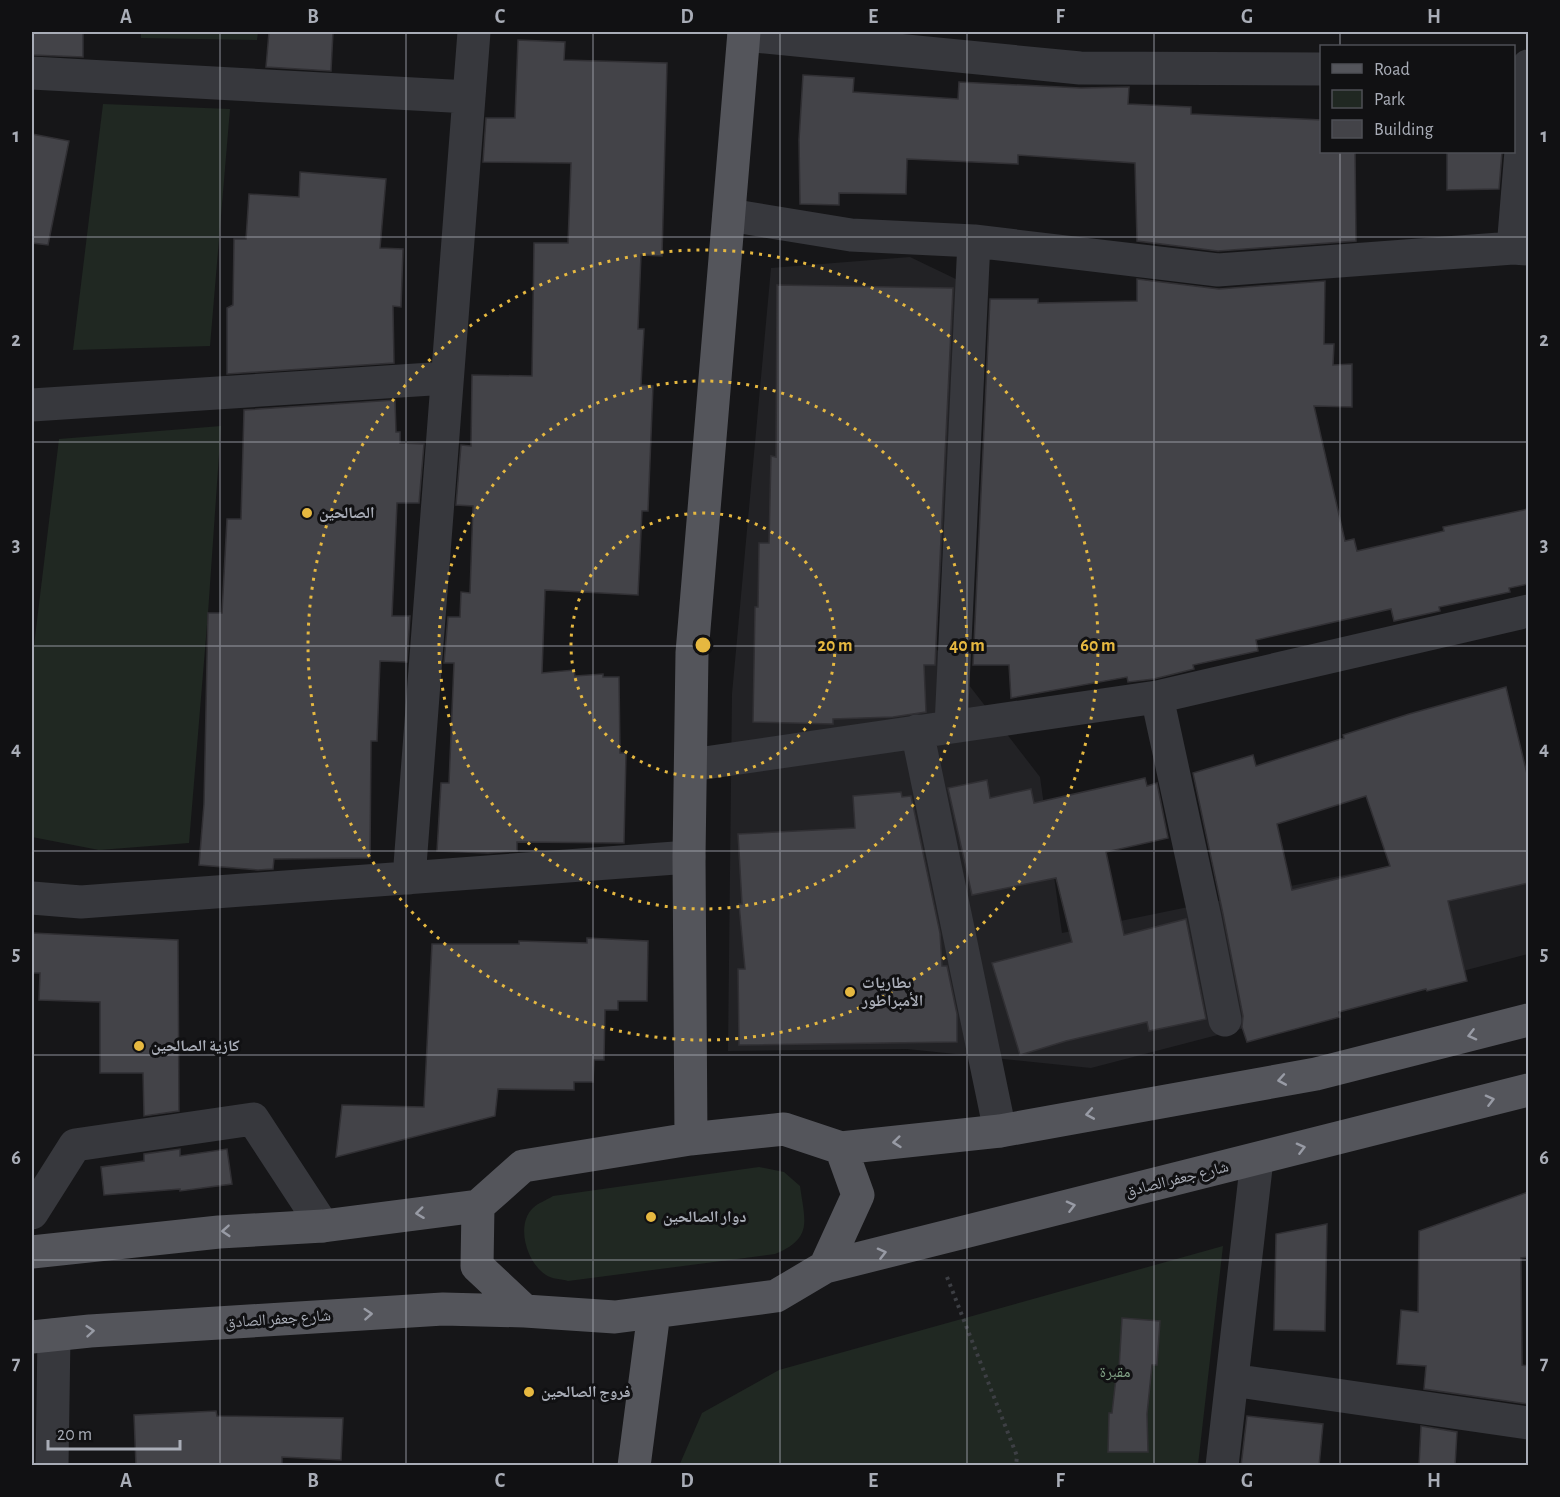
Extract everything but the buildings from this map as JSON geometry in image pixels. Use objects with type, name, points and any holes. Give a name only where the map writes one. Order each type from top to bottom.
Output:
[{"type":"main road","points":[[691,1139],[688,857],[692,653],[744,33]]},
{"type":"main road","points":[[32,1252],[219,1232],[323,1226],[478,1206],[523,1166],[691,1139],[784,1129],[841,1148],[1000,1131],[1316,1074],[1528,1020]]},
{"type":"main road","name":"شارع جعفر الصادق","points":[[825,1267],[1528,1090]]},
{"type":"main road","points":[[478,1206],[477,1266],[525,1311],[615,1317],[776,1296],[825,1267],[858,1195],[841,1148]]},
{"type":"main road","name":"شارع جعفر الصادق","points":[[43,1336],[443,1309],[525,1311]]},
{"type":"main road","points":[[634,1466],[654,1312]]},
{"type":"street","points":[[409,878],[474,32]]},
{"type":"street","points":[[744,33],[1080,68],[1320,69]]},
{"type":"street","points":[[729,215],[851,236],[974,241],[1218,270],[1521,249],[1528,69]]},
{"type":"street","points":[[32,73],[469,97]]},
{"type":"street","points":[[951,726],[974,241]]},
{"type":"street","points":[[32,405],[447,378]]},
{"type":"street","points":[[691,765],[1157,697],[1528,611]]},
{"type":"street","points":[[1157,697],[1225,1020]]},
{"type":"street","points":[[917,731],[1000,1131]]},
{"type":"street","points":[[32,898],[81,902],[688,857]]},
{"type":"street","points":[[32,1213],[75,1145],[254,1119],[323,1226]]},
{"type":"street","points":[[1222,1466],[1257,1159]]},
{"type":"street","points":[[43,1336],[52,1466]]},
{"type":"street","points":[[1232,1380],[1528,1423]]},
{"type":"path","points":[[932,1240],[1017,1456],[1016,1466]]},
{"type":"shaded area","points":[[910,257],[960,281],[936,649],[955,667],[1040,777],[1062,933],[1528,837],[1528,954],[1091,1068],[907,1049],[728,1051],[732,694],[771,268]]},
{"type":"green space","points":[[141,32],[258,32],[257,40],[141,38]]},
{"type":"green space","points":[[103,104],[230,109],[210,346],[73,350]]},
{"type":"green space","points":[[221,426],[189,843],[99,850],[32,837],[32,662],[59,439]]},
{"type":"green space","points":[[759,1167],[784,1172],[800,1186],[804,1228],[796,1242],[775,1254],[568,1281],[546,1275],[533,1262],[529,1253],[524,1234],[528,1215],[535,1206],[553,1196]]},
{"type":"green space","name":"مقبرة","points":[[1223,1246],[1198,1465],[679,1466],[702,1413],[779,1370]]},
{"type":"place","name":"الصالحين","points":[[307,513]]},
{"type":"place","name":"بطاريات الأمبراطور","points":[[850,992]]},
{"type":"place","name":"كازية الصالحين","points":[[139,1046]]},
{"type":"place","name":"دوار الصالحين","points":[[651,1217]]},
{"type":"place","name":"فروج الصالحين","points":[[529,1392]]}]
